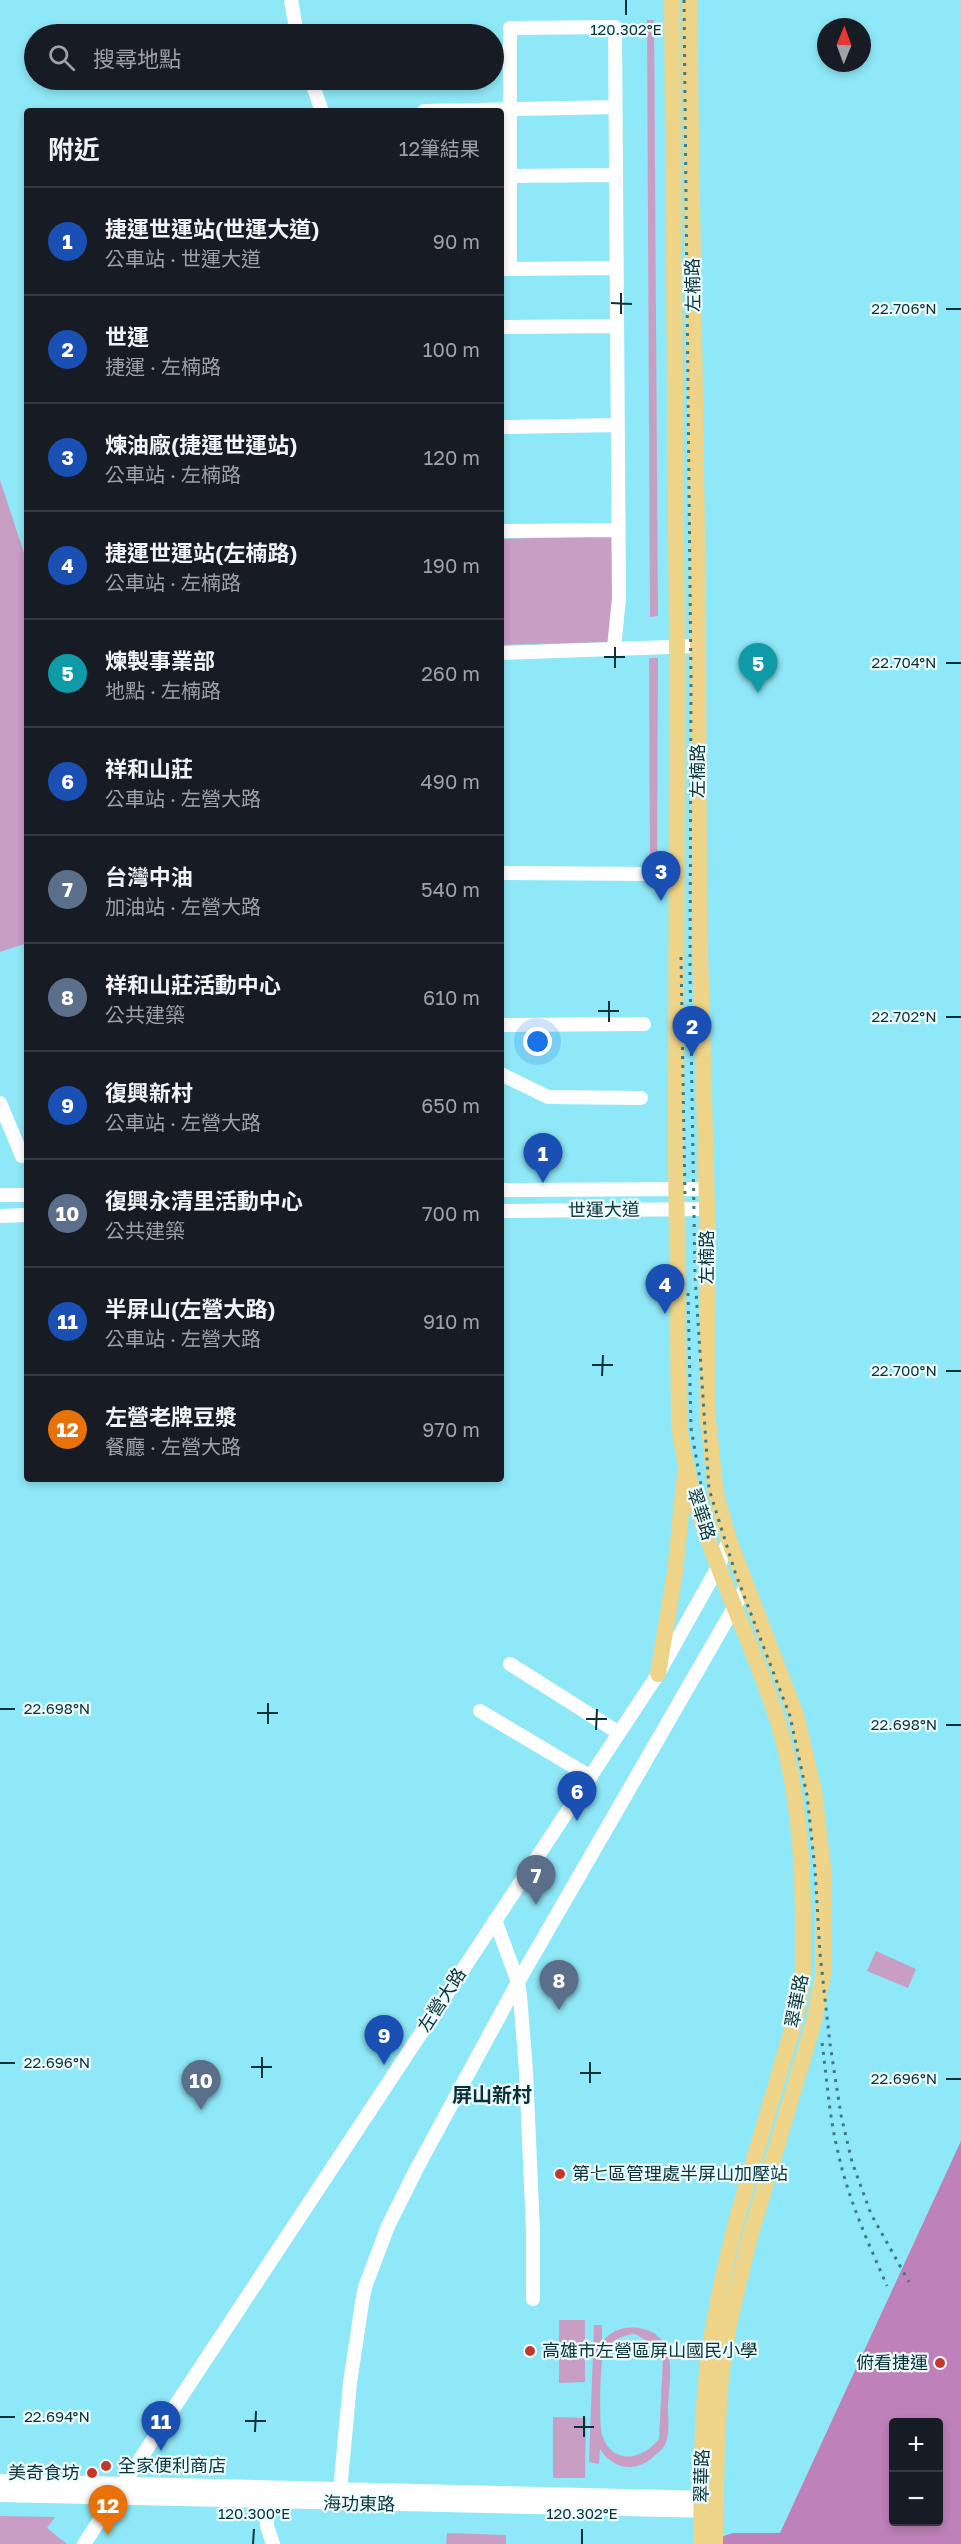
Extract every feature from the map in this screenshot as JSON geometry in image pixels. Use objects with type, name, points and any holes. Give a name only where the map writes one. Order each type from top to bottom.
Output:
[{"type":"main road","name":"左楠路","points":[[672,0],[677,646],[679,1424],[686,1466]]},
{"type":"main road","name":"左楠路","points":[[689,0],[700,926],[707,1189],[707,1411],[716,1495],[729,1540]]},
{"type":"main road","name":"翠華路","points":[[686,1466],[718,1568],[779,1724],[795,1797],[801,1868],[804,1970],[795,2019],[733,2236],[715,2318],[707,2369],[709,2504],[715,2544]]},
{"type":"main road","points":[[658,1674],[675,1572],[686,1466]]},
{"type":"main road","name":"翠華路","points":[[701,2544],[709,2504],[721,2375],[729,2324],[749,2240],[814,2021],[823,1975],[823,1867],[814,1791],[796,1715],[729,1540]]},
{"type":"street","points":[[291,0],[295,24]]},
{"type":"street","points":[[614,648],[619,598],[615,27],[510,28],[510,110],[505,176],[505,269],[616,268]]},
{"type":"street","points":[[315,90],[321,108]]},
{"type":"street","points":[[504,110],[615,107]]},
{"type":"street","points":[[505,176],[616,175]]},
{"type":"street","points":[[504,327],[616,326]]},
{"type":"street","points":[[504,427],[616,425]]},
{"type":"street","points":[[504,531],[617,530]]},
{"type":"street","points":[[504,653],[698,646]]},
{"type":"street","points":[[504,873],[654,874]]},
{"type":"street","points":[[504,1025],[644,1024]]},
{"type":"street","points":[[504,1075],[548,1097],[641,1098]]},
{"type":"street","points":[[0,1103],[22,1156],[24,1156]]},
{"type":"street","name":"世運大道","points":[[504,1190],[707,1189]]},
{"type":"street","points":[[0,1196],[24,1195]]},
{"type":"street","name":"世運大道","points":[[504,1211],[707,1209]]},
{"type":"street","points":[[0,1216],[24,1215]]},
{"type":"street","name":"左營大路","points":[[84,2544],[658,1674],[718,1568],[729,1540]]},
{"type":"street","points":[[341,2497],[350,2384],[365,2287],[396,2210],[518,1982],[747,1585]]},
{"type":"street","points":[[510,1664],[619,1733]]},
{"type":"street","points":[[480,1711],[591,1777]]},
{"type":"street","points":[[495,1920],[518,1982],[526,2071],[533,2230],[532,2299]]},
{"type":"street","name":"海功東路","points":[[0,2481],[123,2485],[266,2495],[709,2504]]},
{"type":"street","name":"海功東路","points":[[0,2495],[114,2499],[266,2495]]},
{"type":"street","points":[[266,2495],[267,2526],[273,2544]]},
{"type":"shaded area","points":[[647,20],[654,20],[658,616],[650,617]]},
{"type":"shaded area","points":[[0,480],[24,553],[24,944],[0,952]]},
{"type":"shaded area","points":[[611,536],[614,593],[609,642],[504,645],[504,539]]},
{"type":"shaded area","points":[[649,658],[658,658],[657,863],[650,862]]},
{"type":"shaded area","points":[[876,1951],[916,1969],[908,1988],[867,1971]]},
{"type":"shaded area","points":[[961,2141],[961,2544],[718,2544],[718,2538],[733,2533],[780,2533]]},
{"type":"shaded area","points":[[559,2320],[585,2320],[585,2382],[559,2383]]},
{"type":"shaded area","points":[[594,2325],[602,2325],[602,2342],[610,2334],[623,2328],[639,2328],[652,2332],[661,2339],[669,2358],[668,2428],[665,2445],[651,2459],[637,2466],[616,2464],[610,2461],[600,2449],[599,2464],[589,2462]],"holes":[[[635,2334],[654,2345],[663,2358],[659,2439],[644,2452],[636,2455],[620,2455],[613,2452],[607,2445],[601,2430],[603,2356],[611,2343],[630,2335]]]},
{"type":"shaded area","points":[[553,2417],[586,2418],[585,2478],[553,2478]]},
{"type":"shaded area","points":[[0,2516],[55,2517],[47,2528],[67,2544],[0,2544]]},
{"type":"shaded area","points":[[447,2533],[506,2535],[506,2544],[446,2544]]},
{"type":"railway","points":[[684,0],[691,681],[690,973],[695,1276],[709,1489],[735,1572],[790,1716],[807,1795],[830,2044],[841,2115],[852,2162],[871,2214],[909,2282]]},
{"type":"railway","points":[[681,957],[685,1197]]},
{"type":"railway","points":[[688,1293],[691,1428],[703,1496]]},
{"type":"railway","points":[[822,2043],[832,2125],[842,2169],[859,2220],[887,2286]]},
{"type":"place","name":"煉製事業部","points":[[758,693]]},
{"type":"place","name":"煉油廠(捷運世運站)","points":[[661,901]]},
{"type":"place","name":"世運","points":[[692,1056]]},
{"type":"place","name":"捷運世運站(世運大道)","points":[[543,1183]]},
{"type":"place","name":"捷運世運站(左楠路)","points":[[665,1314]]},
{"type":"place","name":"祥和山莊","points":[[577,1821]]},
{"type":"place","name":"台灣中油","points":[[536,1905]]},
{"type":"place","name":"祥和山莊活動中心","points":[[559,2010]]},
{"type":"place","name":"復興新村","points":[[384,2065]]},
{"type":"place","name":"復興永清里活動中心","points":[[201,2110]]},
{"type":"place","name":"第七區管理處半屏山加壓站","points":[[560,2174]]},
{"type":"place","name":"高雄市左營區屏山國民小學","points":[[530,2351]]},
{"type":"place","name":"俯看捷運","points":[[940,2363]]},
{"type":"place","name":"半屏山(左營大路)","points":[[161,2451]]},
{"type":"place","name":"全家便利商店","points":[[106,2466]]},
{"type":"place","name":"美奇食坊","points":[[92,2473]]},
{"type":"place","name":"左營老牌豆漿","points":[[108,2535]]},
{"type":"district","name":"屏山新村","points":[[492,2095]]}]
